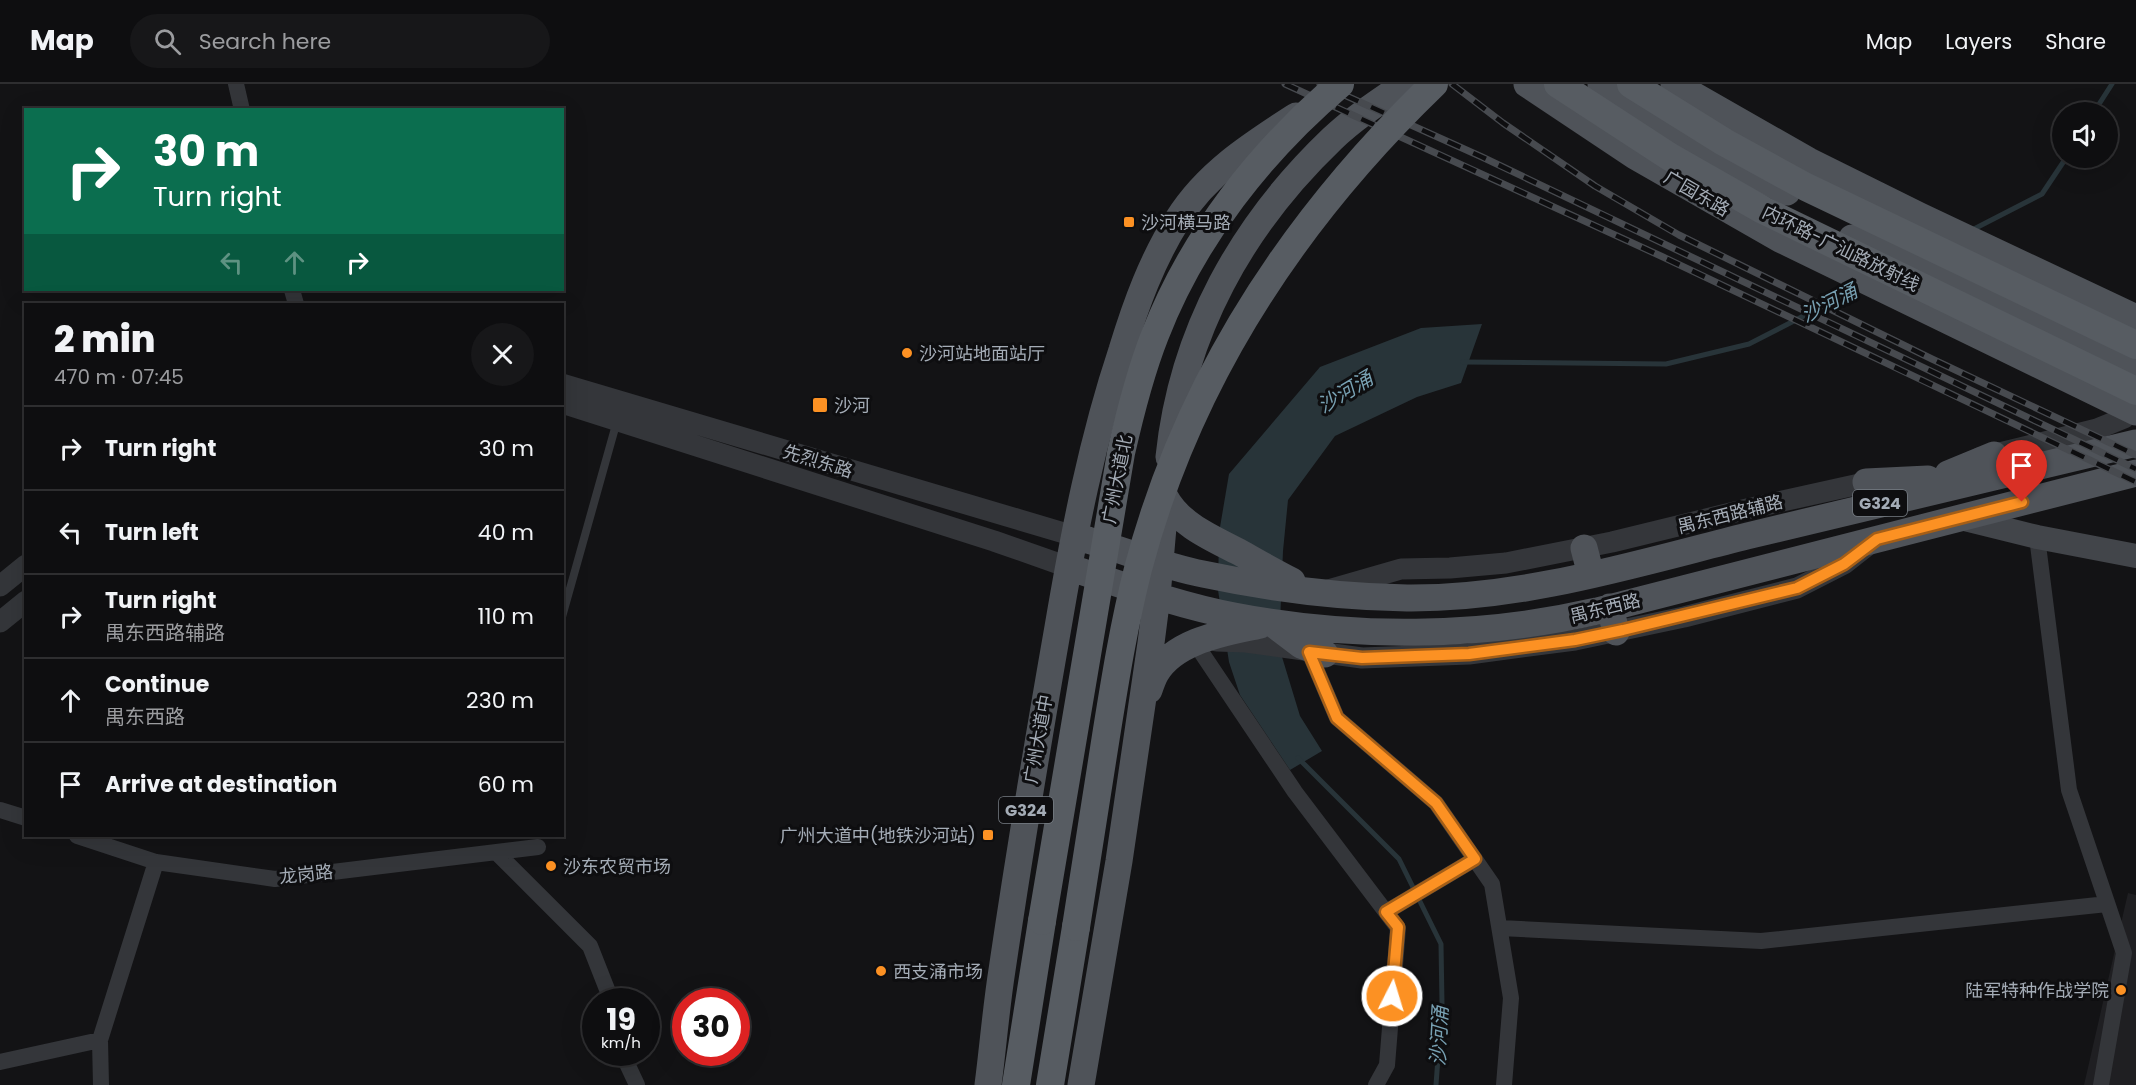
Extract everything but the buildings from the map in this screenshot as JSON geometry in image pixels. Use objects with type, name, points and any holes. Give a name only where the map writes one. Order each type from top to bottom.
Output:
[{"type":"highway","name":"广州大道北","points":[[1016,1085],[1119,464],[1135,396],[1155,335],[1180,280],[1219,217],[1281,140],[1342,84]]},
{"type":"highway","points":[[1050,1085],[1122,638],[1139,567],[1178,451],[1226,350],[1286,253],[1354,167],[1434,84]]},
{"type":"highway","name":"内环路-广汕路放射线","points":[[1558,84],[1670,157],[1763,210],[2134,404]]},
{"type":"highway","points":[[1631,84],[1724,142],[1806,187],[2136,345]]},
{"type":"main road","name":"广州大道北","points":[[1074,536],[1091,457],[1131,321],[1153,265],[1179,218],[1198,191],[1217,172],[1245,149],[1342,84]]},
{"type":"main road","points":[[1142,705],[1157,596],[1172,434],[1186,376],[1207,315],[1228,269],[1272,204],[1310,161],[1354,120],[1405,84]]},
{"type":"main road","name":"广园东路","points":[[1527,84],[1688,188],[1780,239],[2005,349],[2134,404]]},
{"type":"main road","points":[[1581,84],[1636,122],[1707,165],[1758,192],[1901,253],[2021,310],[2136,370]]},
{"type":"main road","points":[[1601,84],[1724,159],[1901,253]]},
{"type":"main road","points":[[1676,85],[1809,161],[2136,318]]},
{"type":"main road","points":[[2021,310],[2136,354]]},
{"type":"main road","name":"禺东西路","points":[[1074,536],[1202,574],[1266,577],[1316,591],[1364,596],[1447,597],[1502,592],[1591,575],[1800,522],[1868,494],[1996,465],[2136,442]]},
{"type":"main road","points":[[1868,494],[1996,465]]},
{"type":"main road","name":"禺东西路","points":[[1068,567],[1264,629],[1442,632],[1559,620],[1613,620],[1772,566],[2136,473]]},
{"type":"main road","points":[[1165,497],[1171,508],[1182,518],[1266,577],[1271,591],[1266,599],[1264,629],[1317,653]]},
{"type":"main road","points":[[1961,518],[2037,537],[2136,556]]},
{"type":"main road","points":[[1800,522],[1811,556]]},
{"type":"main road","points":[[1762,532],[1772,566]]},
{"type":"main road","name":"广州大道中","points":[[988,1085],[1031,777],[1074,536]]},
{"type":"main road","points":[[1584,548],[1591,575]]},
{"type":"main road","name":"G324","points":[[1081,1085],[1119,861],[1142,705],[1157,671],[1174,655],[1195,643],[1264,629]]},
{"type":"street","points":[[236,84],[242,108]]},
{"type":"street","name":"先烈东路","points":[[564,385],[621,412],[1068,567]]},
{"type":"street","name":"先烈东路","points":[[564,403],[621,412],[1074,536]]},
{"type":"street","points":[[1996,465],[2124,418],[2134,404]]},
{"type":"street","name":"禺东西路辅路","points":[[1316,591],[1401,569],[1506,563],[1639,537],[1747,509],[1868,494]]},
{"type":"street","points":[[2037,537],[2069,790],[2124,953],[2101,1085]]},
{"type":"street","points":[[1504,1085],[1511,998],[1492,884],[1436,803],[1337,718],[1317,653],[1362,658],[1469,654],[1575,640],[1613,620],[1797,588],[1844,564],[1877,539]]},
{"type":"street","points":[[0,586],[24,567]]},
{"type":"street","points":[[0,622],[24,603]]},
{"type":"street","points":[[1195,643],[1295,792],[1391,909],[1398,927],[1387,1065],[1376,1085]]},
{"type":"street","points":[[0,810],[24,817]]},
{"type":"street","name":"龙岗路","points":[[80,837],[156,862],[274,879],[496,852],[533,841]]},
{"type":"street","points":[[496,852],[590,945],[607,988]]},
{"type":"street","points":[[1391,909],[1475,859]]},
{"type":"street","points":[[101,1085],[100,1040],[156,862]]},
{"type":"street","points":[[1500,928],[1761,941],[2107,904]]},
{"type":"street","points":[[0,1062],[100,1040]]},
{"type":"street","points":[[628,1066],[637,1085]]},
{"type":"lane","points":[[564,610],[621,412]]},
{"type":"shaded area","name":"陆军特种作战学院","points":[[2128,893],[2136,895],[2136,1085],[2084,1085]]},
{"type":"water","points":[[1482,324],[1461,383],[1417,397],[1335,436],[1288,500],[1283,551],[1279,647],[1300,716],[1322,751],[1290,770],[1240,695],[1229,662],[1218,590],[1219,533],[1229,474],[1320,367],[1421,328]]},
{"type":"waterway","name":"沙河涌","points":[[2100,102],[2112,84]]},
{"type":"waterway","name":"沙河涌","points":[[1970,231],[2042,194],[2059,168]]},
{"type":"waterway","name":"沙河涌","points":[[1463,362],[1666,364],[1749,344],[1860,287]]},
{"type":"waterway","name":"沙河涌","points":[[1298,758],[1399,859],[1441,944],[1442,1004],[1436,1085]]},
{"type":"railway","points":[[1285,84],[1663,257],[2136,482]]},
{"type":"railway","points":[[1320,84],[1482,157],[2136,469]]},
{"type":"railway","points":[[1452,84],[1503,123],[1595,186],[1679,235],[1932,359],[2136,455]]},
{"type":"place","name":"沙河横马路","points":[[1129,222]]},
{"type":"place","name":"沙河站地面站厅","points":[[907,353]]},
{"type":"place","name":"沙河","points":[[820,405]]},
{"type":"place","name":"广州大道中(地铁沙河站)","points":[[988,835]]},
{"type":"place","name":"沙东农贸市场","points":[[551,866]]},
{"type":"place","name":"西支涌市场","points":[[881,971]]},
{"type":"place","name":"陆军特种作战学院","points":[[2121,990]]},
{"type":"route","points":[[1392,996],[1398,927],[1386,912],[1475,859],[1436,803],[1337,718],[1309,652],[1362,658],[1469,654],[1575,640],[1623,630],[1797,588],[1844,564],[1877,539],[2022,502]]}]
